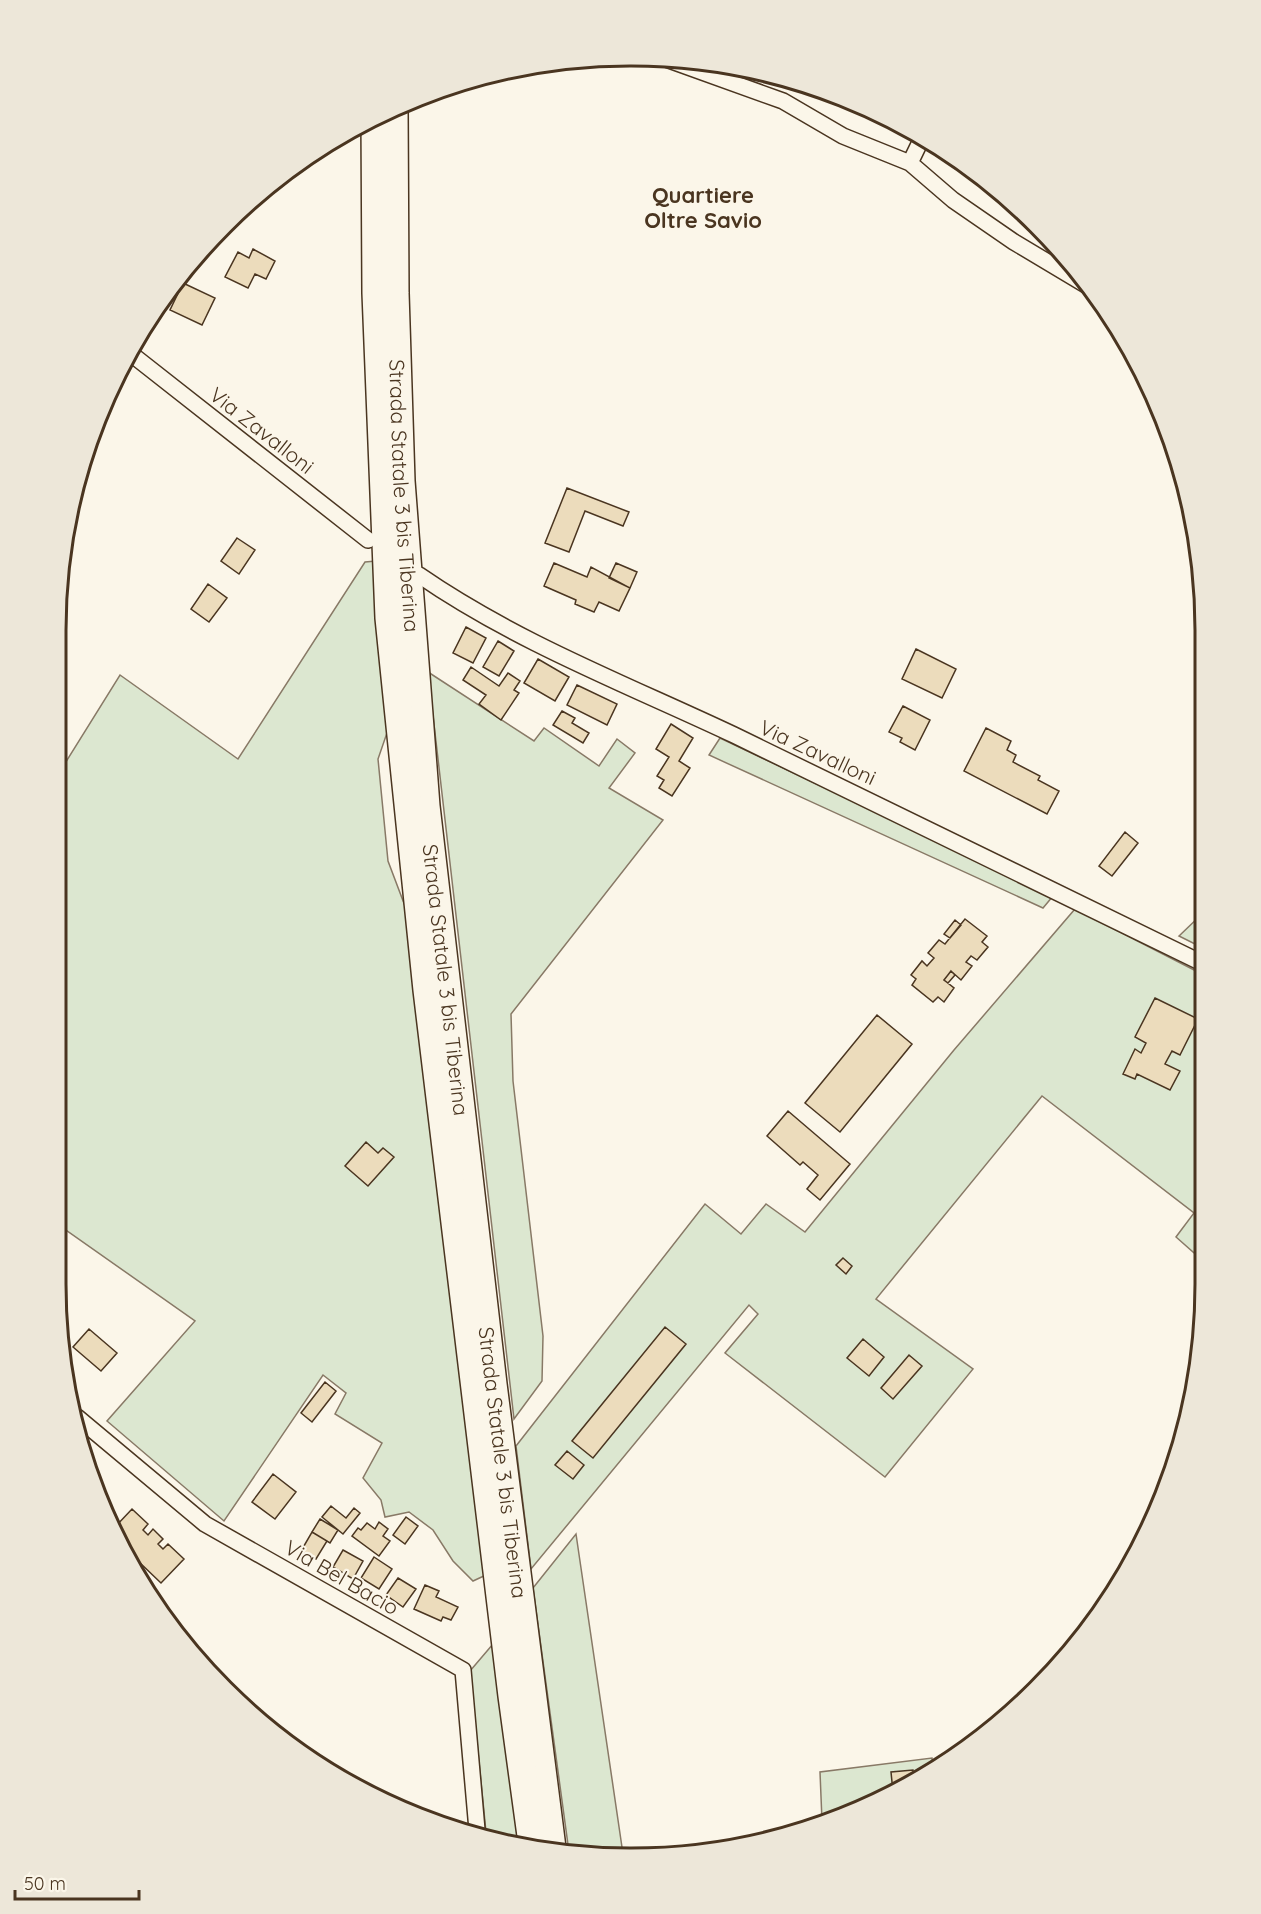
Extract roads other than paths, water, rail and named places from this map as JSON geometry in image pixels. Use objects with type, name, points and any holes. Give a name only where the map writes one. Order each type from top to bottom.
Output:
[{"type":"highway","name":"Strada Statale 3 bis Tiberina","points":[[394,118],[398,387],[411,631],[426,806],[484,1386],[521,1696],[532,1839]]},
{"type":"highway","name":"Strada Statale 3 bis Tiberina","points":[[375,127],[376,305],[389,618],[427,990],[484,1386]]},
{"type":"highway","name":"Strada Statale 3 bis Tiberina","points":[[521,1696],[551,1842]]},
{"type":"street","points":[[697,70],[783,101],[843,136],[910,163],[953,200],[1014,242],[1068,274]]},
{"type":"street","points":[[910,163],[918,145]]},
{"type":"street","name":"Via Zavalloni","points":[[136,358],[368,540]]},
{"type":"street","name":"Via Zavalloni","points":[[420,575],[456,600],[529,639],[903,815],[1195,960]]},
{"type":"street","name":"Via Bel Bacio","points":[[83,1422],[205,1524],[463,1670],[477,1827]]},
{"type":"district","name":"Quartiere Oltre Savio","points":[[703,208]]}]
